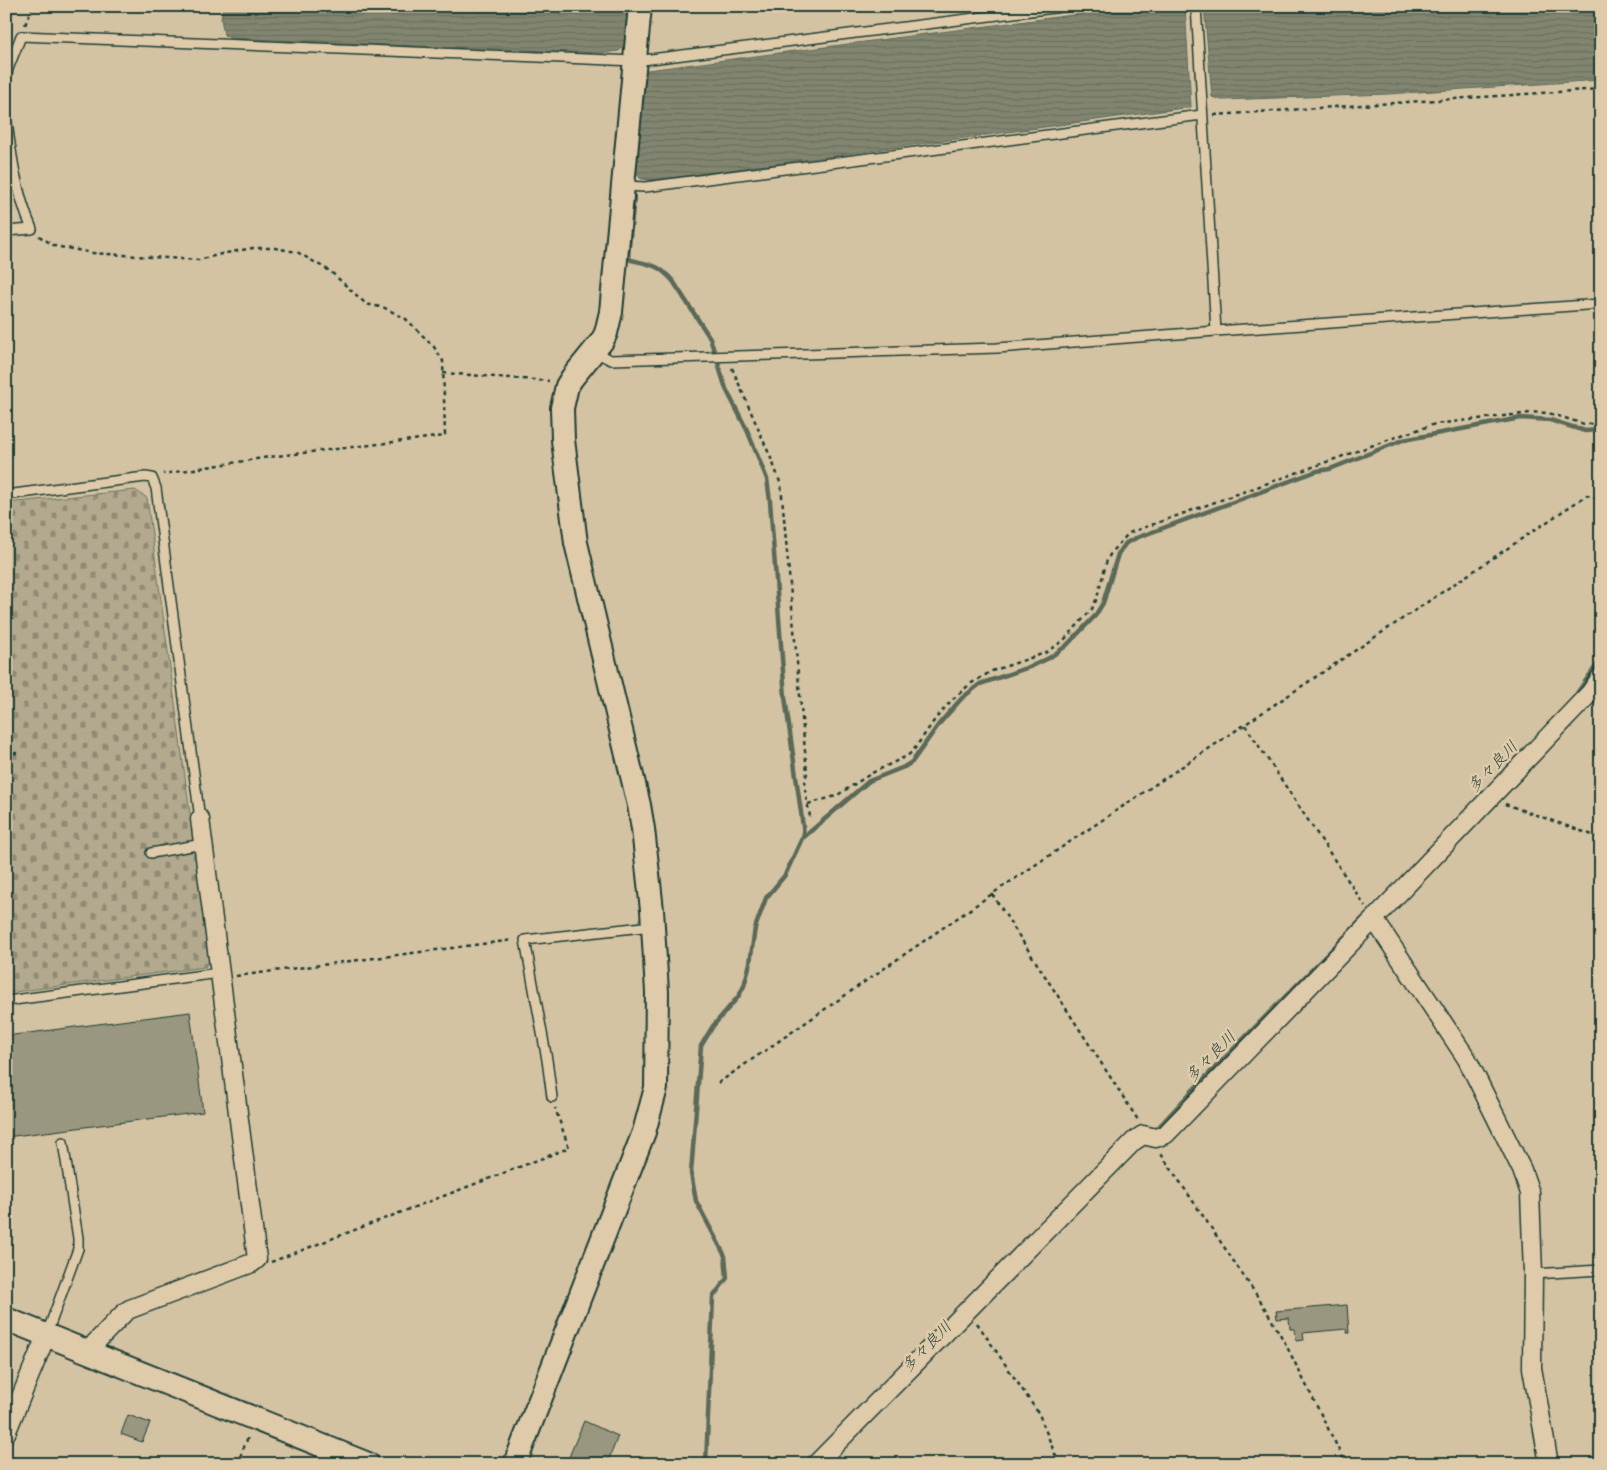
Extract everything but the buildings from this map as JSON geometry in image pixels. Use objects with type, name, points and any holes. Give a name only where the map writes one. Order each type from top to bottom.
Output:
[{"type":"street","points":[[515,1464],[644,1132],[656,1088],[657,992],[644,838],[639,804],[576,543],[563,440],[562,408],[567,386],[606,333],[611,312],[640,6]]},
{"type":"street","points":[[816,1464],[1134,1140],[1161,1137],[1166,1134],[1590,693],[1601,677]]},
{"type":"street","points":[[90,1354],[95,1343],[130,1309],[257,1259],[200,819]]},
{"type":"street","points":[[1374,919],[1467,1059],[1522,1170],[1530,1193],[1533,1274],[1532,1368],[1549,1464]]},
{"type":"street","points":[[6,1319],[368,1464]]},
{"type":"street","points":[[6,1433],[46,1336]]},
{"type":"lane","points":[[6,79],[21,36],[635,61],[1070,6]]},
{"type":"lane","points":[[1196,6],[1216,331]]},
{"type":"lane","points":[[6,114],[18,187],[32,229],[6,231]]},
{"type":"lane","points":[[623,186],[645,187],[1202,115]]},
{"type":"lane","points":[[594,351],[611,360],[997,348],[1601,304]]},
{"type":"lane","points":[[6,496],[145,477],[152,478],[156,488],[200,819]]},
{"type":"lane","points":[[151,854],[203,844]]},
{"type":"lane","points":[[552,1097],[547,1060],[524,940],[652,926]]},
{"type":"lane","points":[[6,1001],[219,973]]},
{"type":"lane","points":[[46,1336],[78,1250],[78,1238],[63,1142]]},
{"type":"lane","points":[[1533,1274],[1601,1270]]},
{"type":"path","points":[[21,36],[33,6]]},
{"type":"path","points":[[1202,115],[1601,89]]},
{"type":"path","points":[[32,229],[42,239],[55,246],[93,253],[199,260],[253,248],[275,248],[297,252],[330,271],[366,304],[385,308],[406,320],[434,347],[443,361],[445,436],[269,456],[163,474],[152,478]]},
{"type":"path","points":[[727,357],[781,485],[807,773],[805,787],[810,817]]},
{"type":"path","points":[[443,373],[557,382],[567,386]]},
{"type":"path","points":[[808,804],[836,796],[872,773],[907,756],[951,701],[970,684],[992,671],[1045,653],[1064,640],[1092,609],[1098,598],[1107,560],[1112,551],[1129,533],[1435,424],[1539,412],[1584,424],[1601,424]]},
{"type":"path","points":[[718,1083],[992,894],[1587,496],[1601,500]]},
{"type":"path","points":[[1244,725],[1374,919]]},
{"type":"path","points":[[6,754],[17,753]]},
{"type":"path","points":[[1490,798],[1601,838]]},
{"type":"path","points":[[992,894],[1140,1122],[1265,1308],[1284,1341],[1346,1464]]},
{"type":"path","points":[[219,973],[229,977],[524,940]]},
{"type":"path","points":[[254,1261],[272,1262],[569,1148],[556,1115],[552,1097]]},
{"type":"path","points":[[968,1310],[1039,1414],[1059,1464]]},
{"type":"path","points":[[237,1464],[255,1420]]},
{"type":"green space","points":[[135,490],[147,498],[210,960],[205,967],[6,993],[6,503]]},
{"type":"shaded area","points":[[223,6],[627,6],[626,44],[619,51],[602,53],[230,38],[224,35],[221,19]]},
{"type":"shaded area","points":[[1142,6],[1185,6],[1191,107],[656,180],[641,179],[633,170],[640,71]]},
{"type":"shaded area","points":[[1204,6],[1601,6],[1601,80],[1388,94],[1222,100],[1212,97]]},
{"type":"waterway","points":[[634,197],[628,256],[631,260],[654,266],[668,275],[710,338],[726,389],[747,430],[767,479],[785,697],[804,834],[785,875],[766,898],[755,928],[750,963],[744,986],[738,997],[713,1026],[701,1046],[691,1173],[696,1201],[725,1256],[727,1278],[713,1297],[706,1464]]},
{"type":"waterway","points":[[804,837],[869,781],[912,762],[939,724],[962,698],[980,684],[1032,666],[1049,658],[1066,646],[1095,616],[1103,603],[1118,554],[1126,543],[1317,471],[1330,469],[1403,440],[1521,418],[1550,420],[1585,431],[1601,430]]},
{"type":"waterway","name":"多々良川","points":[[1575,696],[1601,659]]},
{"type":"waterway","name":"多々良川","points":[[1155,1131],[1364,917]]}]
